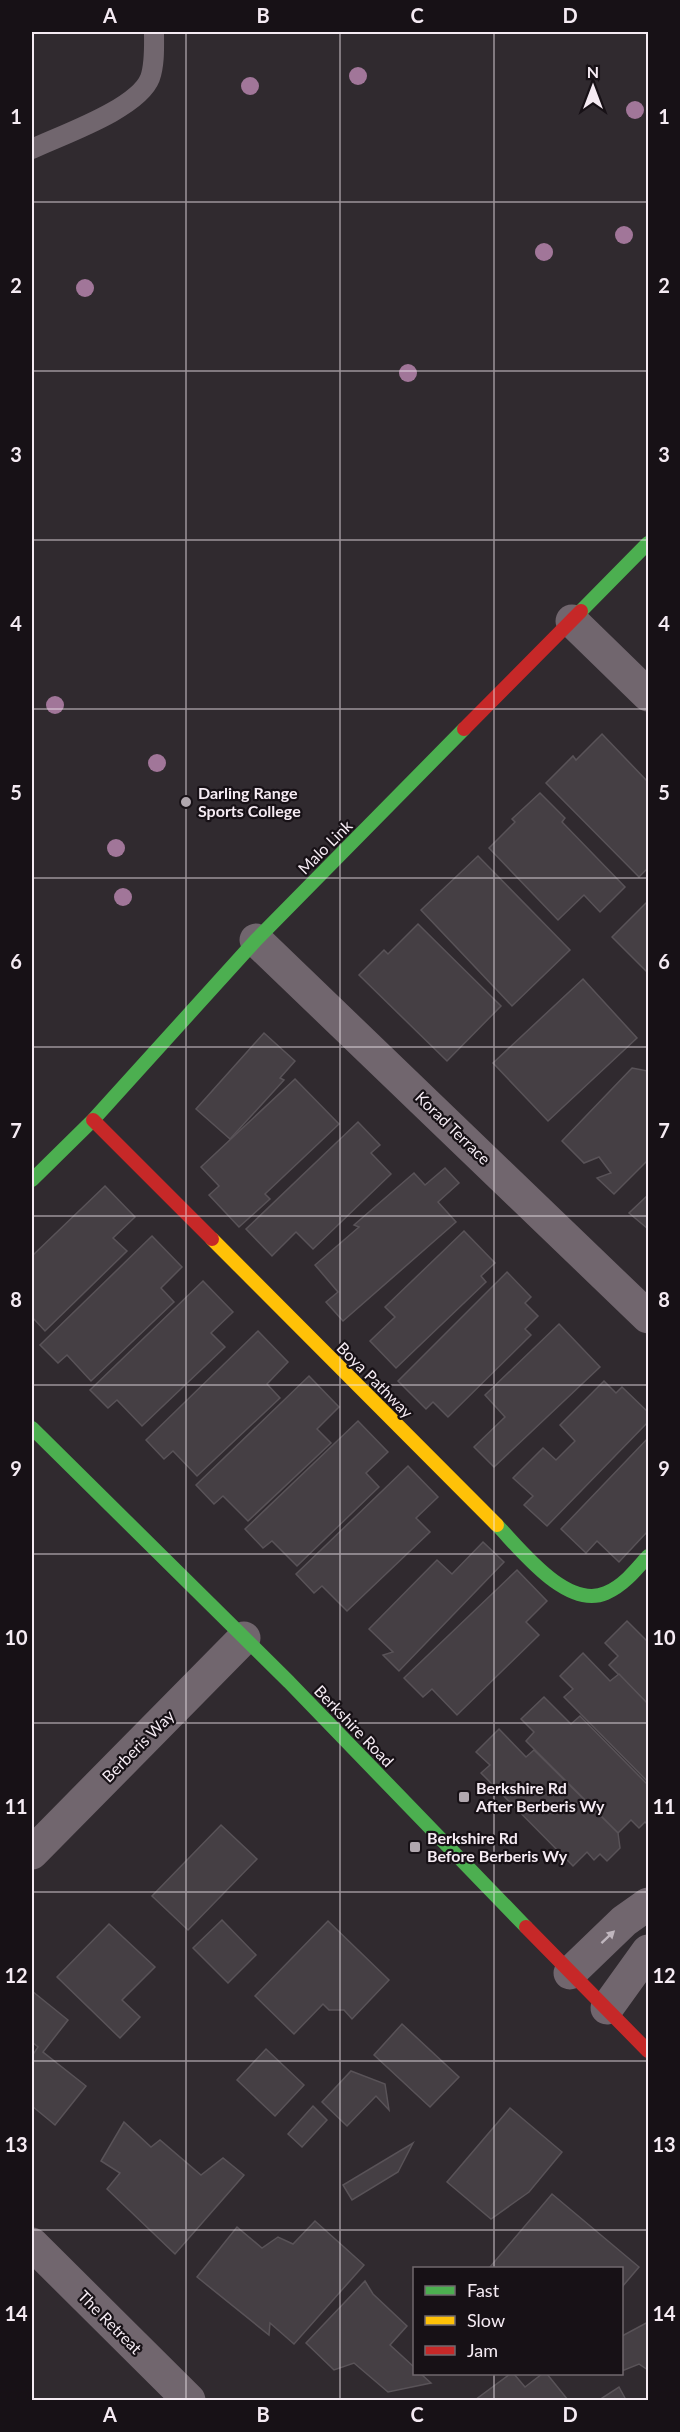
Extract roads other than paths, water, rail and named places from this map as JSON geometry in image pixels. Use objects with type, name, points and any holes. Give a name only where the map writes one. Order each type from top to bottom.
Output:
[{"type":"street","name":"Malo Link","points":[[32,1180],[93,1120],[256,940],[648,543]]},
{"type":"street","points":[[572,621],[648,695]]},
{"type":"street","name":"Korad Terrace","points":[[256,940],[648,1317]]},
{"type":"street","name":"Boya Pathway","points":[[93,1120],[547,1576],[576,1594],[604,1596],[624,1582],[648,1556]]},
{"type":"street","name":"Berkshire Road","points":[[32,1428],[244,1638],[648,2051]]},
{"type":"street","name":"Berberis Way","points":[[32,1852],[244,1638]]},
{"type":"street","points":[[570,1973],[624,1921],[648,1904]]},
{"type":"street","points":[[607,2008],[648,1952]]},
{"type":"street","name":"The Retreat","points":[[32,2244],[189,2400]]},
{"type":"lane","points":[[32,148],[115,112],[136,96],[150,79],[154,32]]},
{"type":"place","name":"Darling Range Sports College","points":[[186,802]]},
{"type":"place","name":"Berkshire Rd After Berberis Wy","points":[[464,1797]]},
{"type":"place","name":"Berkshire Rd Before Berberis Wy","points":[[415,1847]]}]
